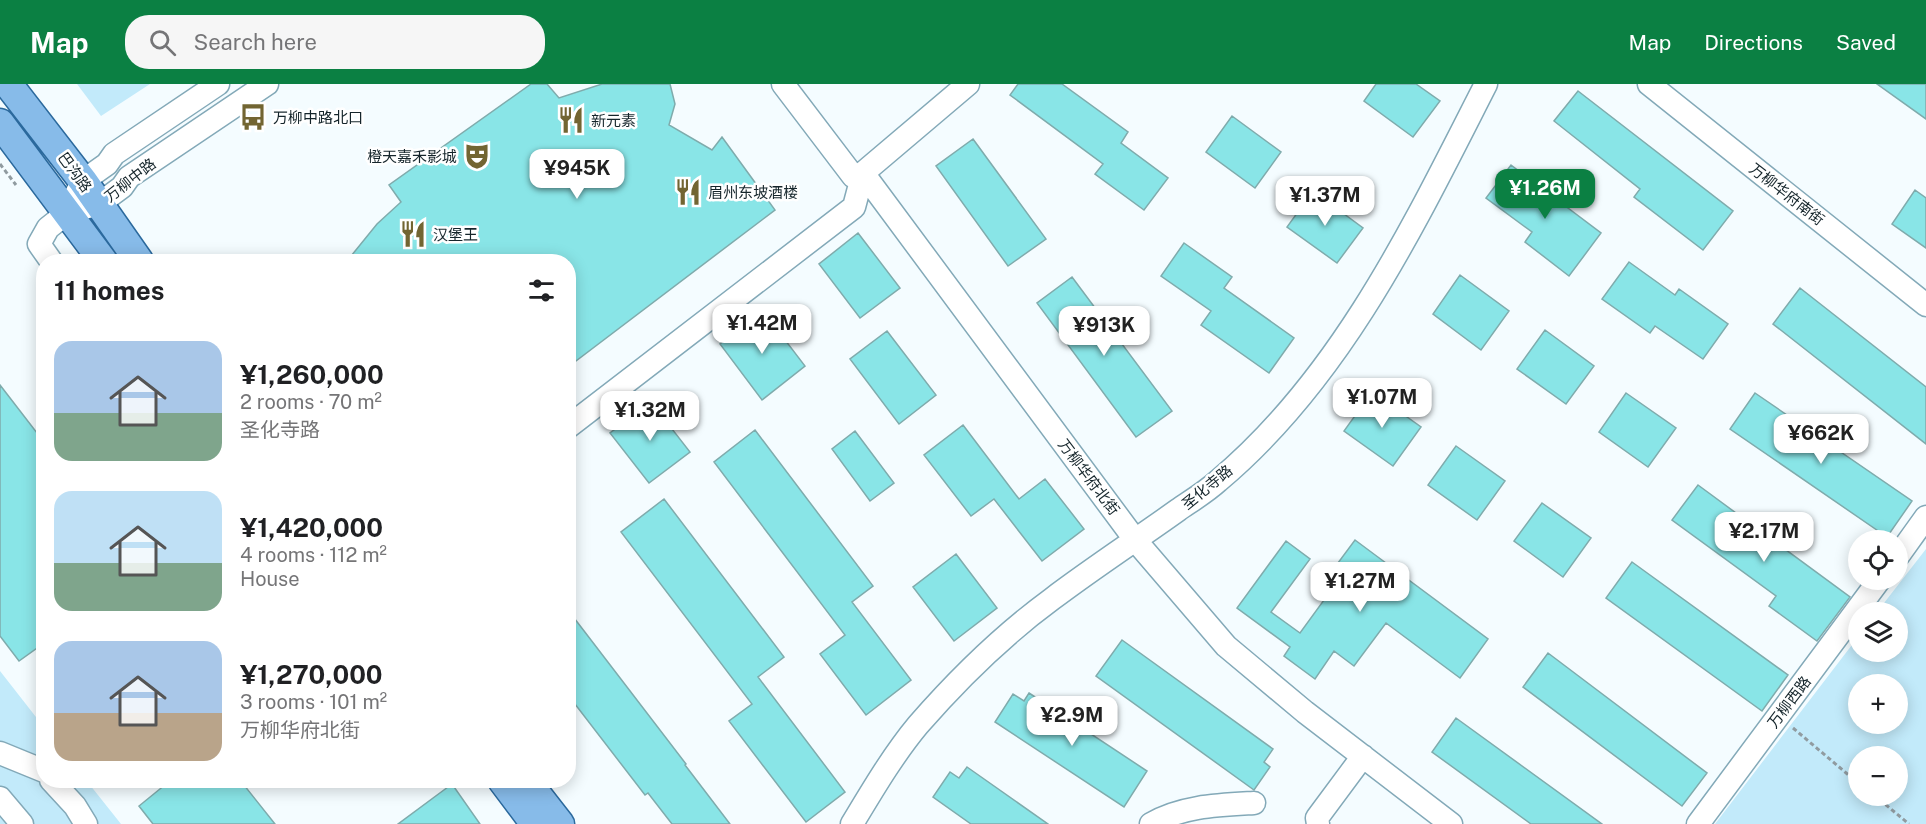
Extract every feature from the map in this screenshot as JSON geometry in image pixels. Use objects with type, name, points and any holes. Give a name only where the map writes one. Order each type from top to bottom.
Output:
[{"type":"main road","name":"巴沟路","points":[[8,84],[134,254]]},
{"type":"main road","name":"巴沟路","points":[[0,123],[98,254]]},
{"type":"main road","points":[[508,788],[535,824]]},
{"type":"main road","points":[[532,788],[560,824]]},
{"type":"street","name":"万柳中路","points":[[67,213],[82,181],[107,164],[114,154],[219,84]]},
{"type":"street","name":"万柳中路","points":[[67,213],[99,204],[122,187],[129,177],[267,84]]},
{"type":"street","name":"万柳华府北街","points":[[783,84],[853,176],[863,173],[1136,541],[1226,646],[1305,712],[1451,824]]},
{"type":"street","points":[[576,421],[854,207],[863,173],[968,84]]},
{"type":"street","name":"圣化寺路","points":[[852,824],[873,789],[917,726],[975,665],[1051,600],[1218,481],[1281,420],[1332,357],[1389,268],[1486,84]]},
{"type":"street","name":"万柳华府南街","points":[[1649,84],[1926,304]]},
{"type":"street","points":[[46,254],[39,244],[48,228],[67,213]]},
{"type":"street","points":[[1908,542],[1926,517]]},
{"type":"street","name":"万柳西路","points":[[1698,824],[1872,590]]},
{"type":"street","points":[[0,753],[36,768]]},
{"type":"street","points":[[1318,824],[1317,818],[1363,756]]},
{"type":"street","points":[[58,788],[75,806],[86,824]]},
{"type":"street","points":[[0,798],[22,824]]},
{"type":"street","points":[[1150,824],[1158,819],[1203,805],[1254,803]]},
{"type":"path","points":[[1778,716],[1848,775]]},
{"type":"path","points":[[1887,806],[1909,824]]},
{"type":"shaded area","points":[[77,84],[150,84],[101,116]]},
{"type":"shaded area","points":[[1926,549],[1926,824],[1715,824],[1848,650],[1848,662],[1908,662],[1908,602],[1885,602],[1894,590],[1908,590],[1908,572]]},
{"type":"shaded area","points":[[0,671],[36,717],[36,788],[92,788],[121,824],[0,824]]},
{"type":"building","points":[[531,84],[547,84],[559,98],[602,84],[670,84],[675,104],[669,125],[712,150],[722,137],[775,210],[576,361],[576,254],[353,254],[377,224],[401,202],[389,185]]},
{"type":"building","points":[[1018,84],[1062,84],[1128,132],[1121,143],[1168,178],[1144,210],[1095,174],[1103,164],[1010,95]]},
{"type":"building","points":[[1376,84],[1416,84],[1440,101],[1413,137],[1364,101]]},
{"type":"building","points":[[1877,84],[1926,84],[1926,119]]},
{"type":"building","points":[[1578,91],[1733,211],[1703,250],[1634,197],[1640,189],[1554,121]]},
{"type":"building","points":[[1232,116],[1281,152],[1255,188],[1206,152]]},
{"type":"building","points":[[973,139],[1046,239],[1008,266],[936,166]]},
{"type":"building","points":[[1511,165],[1601,233],[1569,276],[1525,242],[1532,232],[1486,198]]},
{"type":"building","points":[[1915,190],[1926,198],[1926,248],[1892,224]]},
{"type":"building","points":[[1313,191],[1363,228],[1337,263],[1287,227]]},
{"type":"building","points":[[858,233],[900,288],[860,318],[819,264]]},
{"type":"building","points":[[1184,243],[1232,277],[1224,288],[1294,338],[1269,373],[1201,325],[1211,311],[1161,276]]},
{"type":"building","points":[[1629,262],[1675,295],[1679,289],[1728,324],[1703,359],[1655,326],[1650,333],[1602,299]]},
{"type":"building","points":[[1460,275],[1509,311],[1481,350],[1433,314]]},
{"type":"building","points":[[1072,277],[1172,411],[1136,437],[1037,303]]},
{"type":"building","points":[[1800,288],[1926,387],[1926,444],[1773,324]]},
{"type":"building","points":[[763,311],[805,366],[762,400],[720,344]]},
{"type":"building","points":[[1545,330],[1594,366],[1566,404],[1517,369]]},
{"type":"building","points":[[887,331],[936,395],[899,424],[850,359]]},
{"type":"building","points":[[0,385],[36,432],[36,649],[19,661],[0,636]]},
{"type":"building","points":[[1372,392],[1421,427],[1393,466],[1344,431]]},
{"type":"building","points":[[1626,393],[1676,428],[1648,467],[1599,432]]},
{"type":"building","points":[[1755,393],[1912,501],[1892,530],[1877,530],[1730,429]]},
{"type":"building","points":[[651,402],[690,452],[649,483],[610,433]]},
{"type":"building","points":[[963,425],[1019,499],[1045,479],[1084,529],[1042,561],[994,499],[971,516],[924,455]]},
{"type":"building","points":[[755,430],[873,586],[852,602],[911,680],[866,715],[820,654],[845,635],[714,462]]},
{"type":"building","points":[[855,431],[894,483],[870,501],[832,449]]},
{"type":"building","points":[[1456,446],[1505,481],[1477,520],[1428,485]]},
{"type":"building","points":[[1698,485],[1850,597],[1817,641],[1769,606],[1776,596],[1672,520]]},
{"type":"building","points":[[664,499],[784,657],[758,677],[845,792],[806,822],[729,721],[752,704],[621,532]]},
{"type":"building","points":[[1542,503],[1591,538],[1563,577],[1514,541]]},
{"type":"building","points":[[1355,540],[1488,639],[1460,678],[1386,623],[1354,666],[1334,651],[1315,679],[1284,656],[1290,647],[1237,608],[1286,541],[1310,559],[1271,612],[1300,633],[1335,585],[1326,579]]},
{"type":"building","points":[[956,554],[997,608],[954,641],[913,587]]},
{"type":"building","points":[[1632,562],[1788,675],[1762,711],[1606,598]]},
{"type":"building","points":[[576,620],[730,824],[672,824],[648,793],[645,795],[576,705]]},
{"type":"building","points":[[1122,640],[1273,749],[1264,762],[1270,767],[1254,790],[1096,676]]},
{"type":"building","points":[[1548,653],[1707,773],[1682,806],[1523,687]]},
{"type":"building","points":[[1029,693],[1147,771],[1124,807],[995,722],[1013,694],[1024,701]]},
{"type":"building","points":[[1456,718],[1602,824],[1531,824],[1432,752]]},
{"type":"building","points":[[967,767],[1048,824],[971,824],[933,797],[950,772],[959,778]]},
{"type":"building","points":[[161,788],[246,788],[275,824],[153,824],[139,806]]},
{"type":"building","points":[[447,788],[455,788],[480,824],[398,824]]},
{"type":"place","name":"万柳中路北口","points":[[253,117]]},
{"type":"place","name":"新元素","points":[[571,120]]},
{"type":"place","name":"橙天嘉禾影城","points":[[477,156]]},
{"type":"place","name":"眉州东坡酒楼","points":[[688,192]]},
{"type":"place","name":"汉堡王","points":[[413,234]]}]
